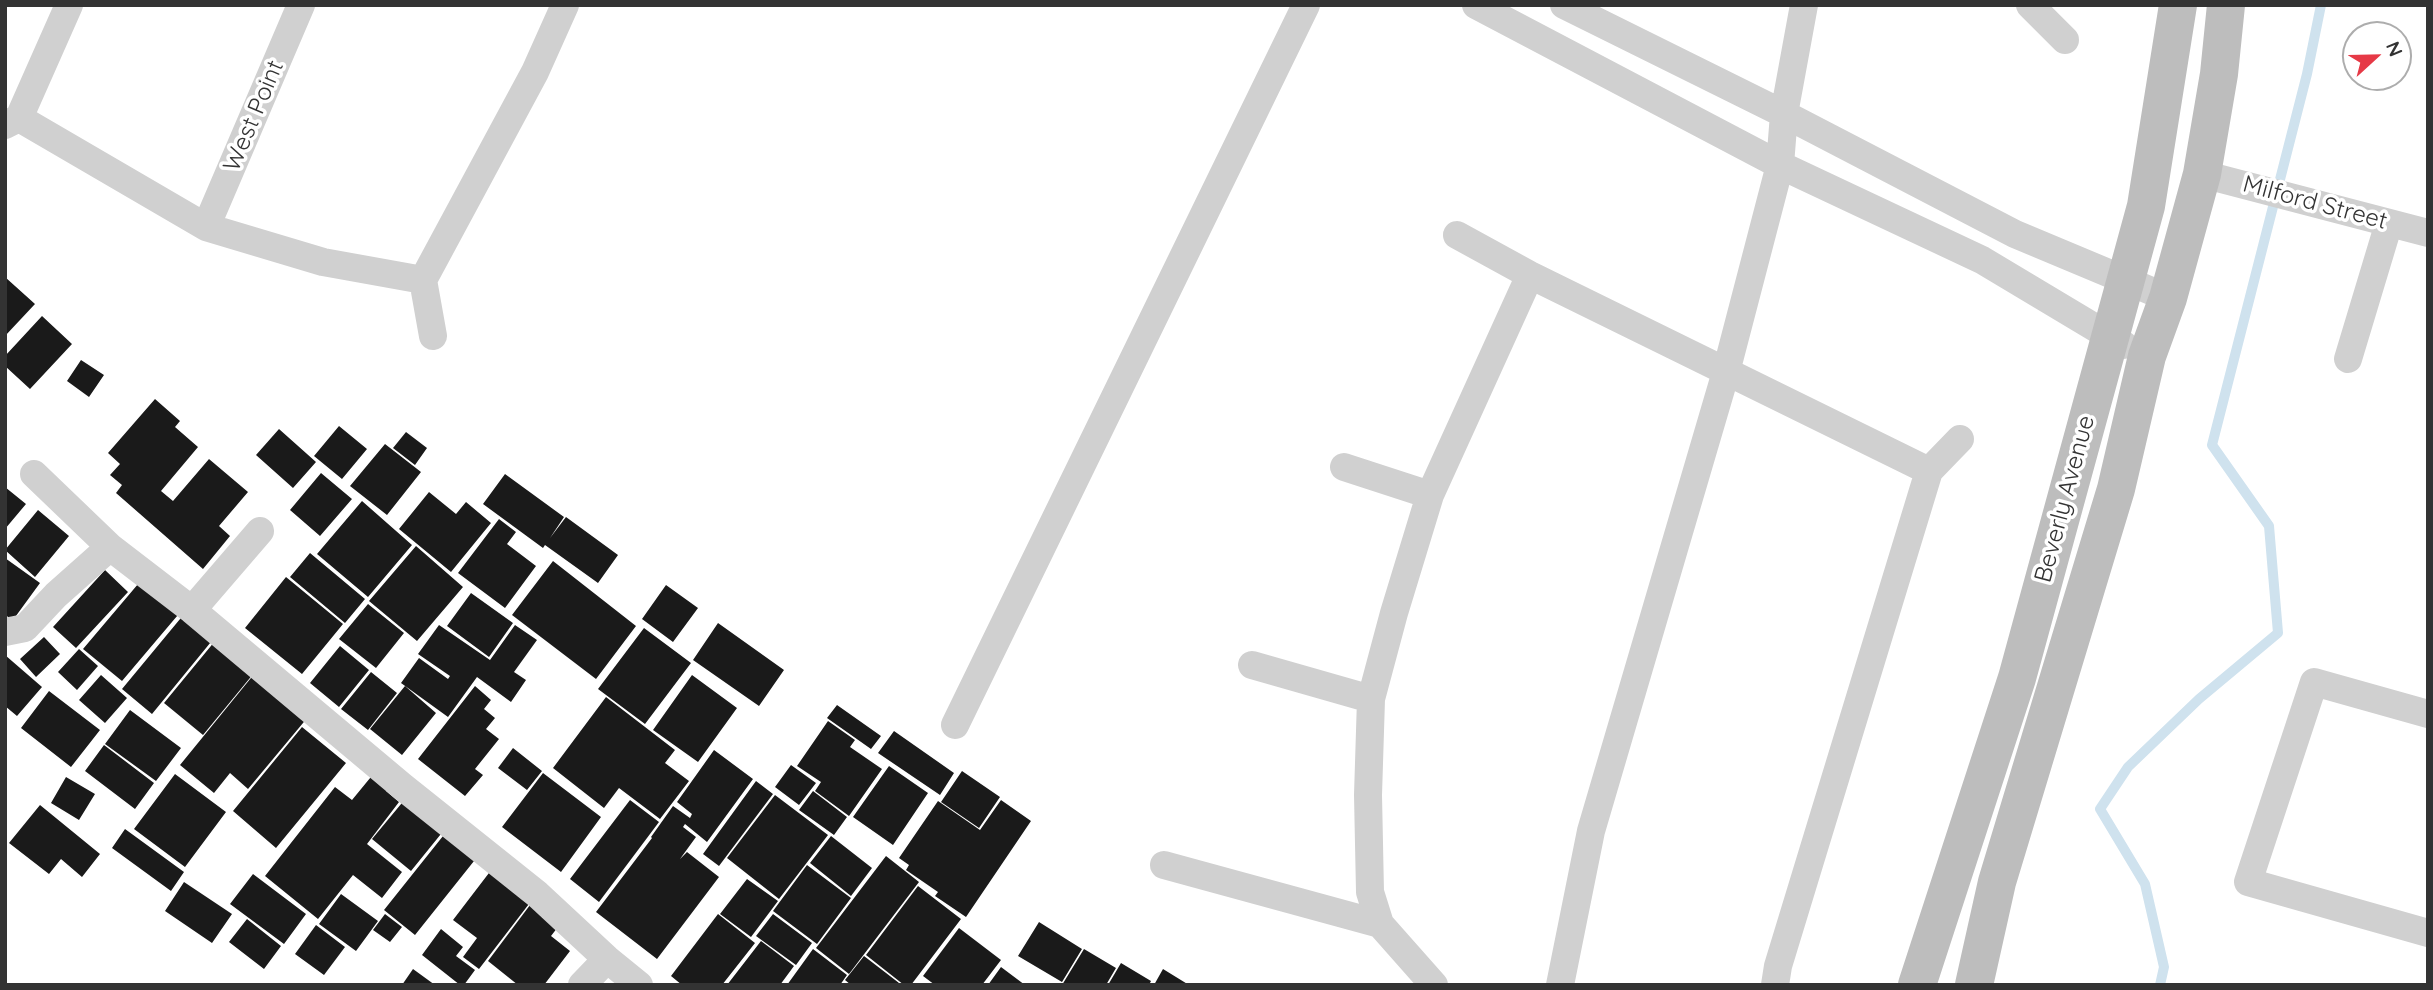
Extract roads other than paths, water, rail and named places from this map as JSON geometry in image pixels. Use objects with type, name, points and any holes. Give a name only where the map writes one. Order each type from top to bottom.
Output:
[{"type":"street","points":[[69,5],[12,122],[206,227],[323,262],[423,280]]},
{"type":"street","name":"West Point","points":[[206,227],[302,5]]},
{"type":"street","points":[[433,336],[423,280],[535,72],[565,5]]},
{"type":"street","points":[[955,725],[1306,5]]},
{"type":"street","points":[[1476,5],[1780,165],[1982,260],[2109,338],[2147,356]]},
{"type":"street","points":[[1564,5],[1784,114],[2015,234],[2168,298]]},
{"type":"street","points":[[1560,985],[1591,831],[1726,372],[1780,165],[1784,114],[1804,5]]},
{"type":"street","points":[[2031,5],[2065,40]]},
{"type":"street","name":"Beverly Avenue","points":[[1917,985],[2017,678],[2146,206],[2178,5]]},
{"type":"street","name":"Beverly Avenue","points":[[1974,985],[1997,882],[2116,489],[2147,356],[2168,298],[2202,174],[2219,74],[2226,5]]},
{"type":"street","name":"Milford Street","points":[[2202,174],[2428,233]]},
{"type":"street","points":[[2348,359],[2389,223]]},
{"type":"street","points":[[1457,235],[1530,275],[1929,471]]},
{"type":"street","points":[[1434,985],[1380,924],[1370,892],[1368,855],[1371,699],[1430,495],[1530,275]]},
{"type":"street","points":[[1775,985],[1778,966],[1929,471],[1960,439]]},
{"type":"street","points":[[1344,467],[1430,495]]},
{"type":"street","points":[[34,474],[110,547],[192,610],[403,788],[537,894],[639,985]]},
{"type":"street","points":[[192,610],[260,531]]},
{"type":"street","points":[[5,632],[25,628],[56,595],[110,547]]},
{"type":"street","points":[[1252,664],[1371,699]]},
{"type":"street","points":[[2428,715],[2314,682],[2248,882],[2428,933]]},
{"type":"street","points":[[1164,865],[1380,924]]},
{"type":"street","points":[[583,985],[607,959]]},
{"type":"waterway","points":[[2160,985],[2164,967],[2145,884],[2100,809],[2128,767],[2199,699],[2278,633],[2269,526],[2212,445],[2307,74],[2321,5]]}]
